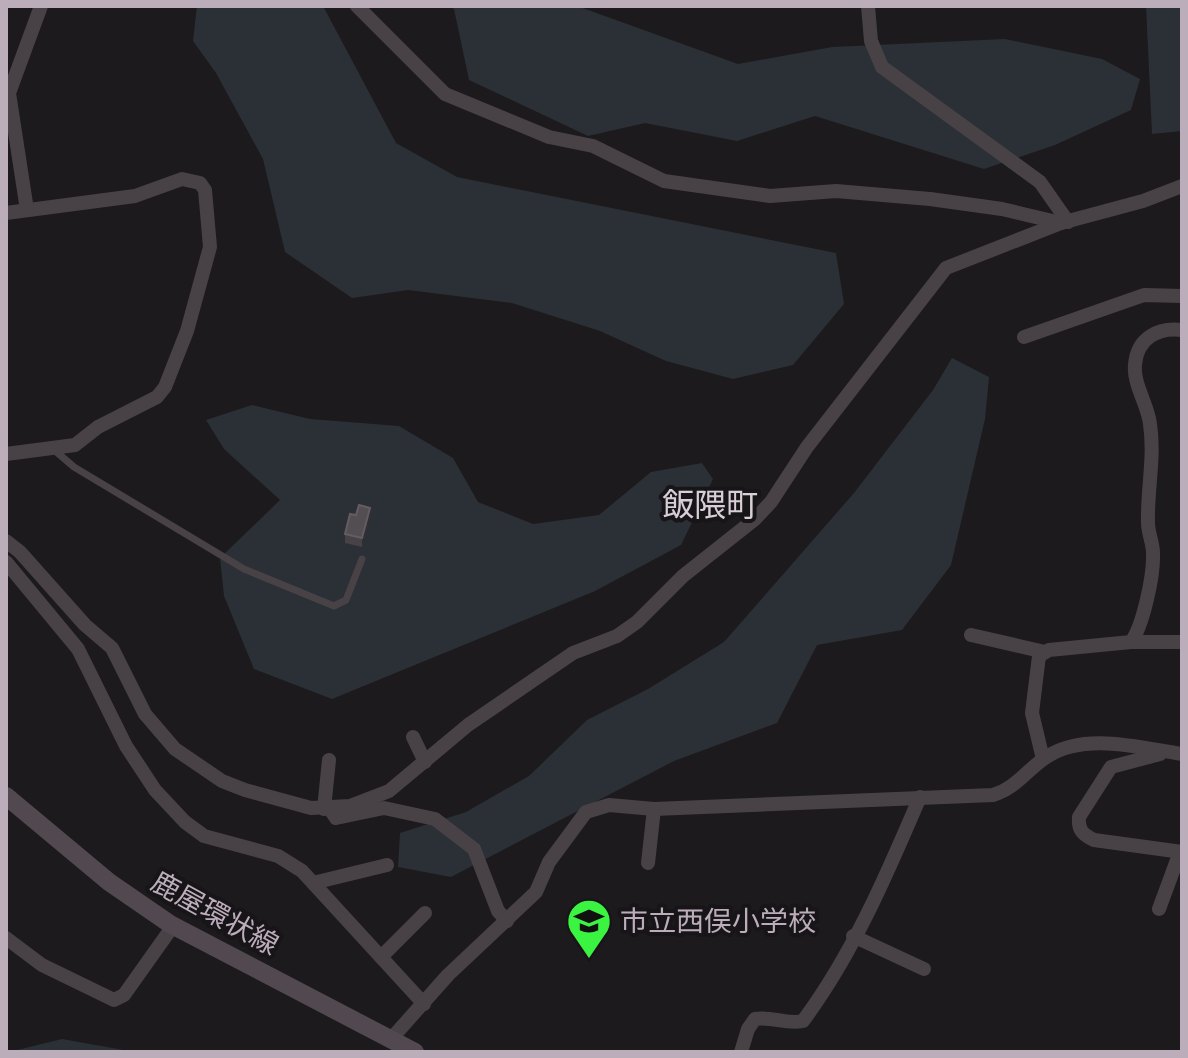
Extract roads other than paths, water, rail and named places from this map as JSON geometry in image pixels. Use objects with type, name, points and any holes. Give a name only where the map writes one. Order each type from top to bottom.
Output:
[{"type":"main road","name":"鹿屋環状線","points":[[6,796],[130,898],[173,926],[415,1052]]},
{"type":"street","points":[[27,210],[9,93],[41,6]]},
{"type":"street","points":[[357,6],[445,94],[549,137],[593,146],[664,181],[770,196],[810,191],[930,199],[1064,222]]},
{"type":"street","points":[[868,6],[871,41],[882,67],[1040,182],[1064,222]]},
{"type":"street","points":[[6,213],[135,196],[182,179],[200,183],[206,199],[210,247],[187,331],[165,387],[157,397],[98,427],[75,445],[6,454]]},
{"type":"street","points":[[6,541],[85,625],[112,648],[145,714],[175,749],[222,781],[245,790],[327,809],[389,791],[530,680],[573,653],[601,645],[637,622],[683,576],[755,519],[771,502],[807,447],[946,268],[1064,222],[1143,201],[1182,186]]},
{"type":"street","points":[[1024,337],[1144,295],[1182,296]]},
{"type":"street","points":[[1131,642],[1139,631],[1153,554],[1148,524],[1152,454],[1150,422],[1135,362],[1144,340],[1152,333],[1164,329],[1182,330]]},
{"type":"street","points":[[6,562],[78,649],[126,746],[155,790],[185,822],[204,836],[278,856],[313,883],[424,1004]]},
{"type":"street","points":[[971,635],[1045,652],[1089,644],[1182,642]]},
{"type":"street","points":[[1043,759],[1032,713],[1035,667],[1039,656],[1045,652]]},
{"type":"street","points":[[413,737],[425,762]]},
{"type":"street","points":[[392,1038],[536,892],[549,862],[586,812],[609,805],[654,809],[1005,792],[1043,759],[1068,746],[1099,743],[1175,753]]},
{"type":"street","points":[[1159,909],[1181,852],[1094,840],[1083,834],[1078,826],[1079,817],[1111,767],[1175,753]]},
{"type":"street","points":[[329,760],[327,809],[336,818],[384,808],[435,819],[474,849],[498,911],[507,921]]},
{"type":"street","points":[[741,1052],[755,1019],[766,1017],[790,1024],[803,1021],[821,997],[887,873],[920,797]]},
{"type":"street","points":[[648,863],[654,809]]},
{"type":"street","points":[[313,883],[387,865]]},
{"type":"street","points":[[381,957],[425,913]]},
{"type":"street","points":[[6,938],[42,965],[114,1000],[124,995],[173,926]]},
{"type":"street","points":[[853,936],[924,969]]},
{"type":"lane","points":[[53,449],[74,467],[244,569],[334,606],[346,600],[362,559]]},
{"type":"place","name":"市立西俣小学校","points":[[589,960]]},
{"type":"district","name":"飯隈町","points":[[710,505]]}]
